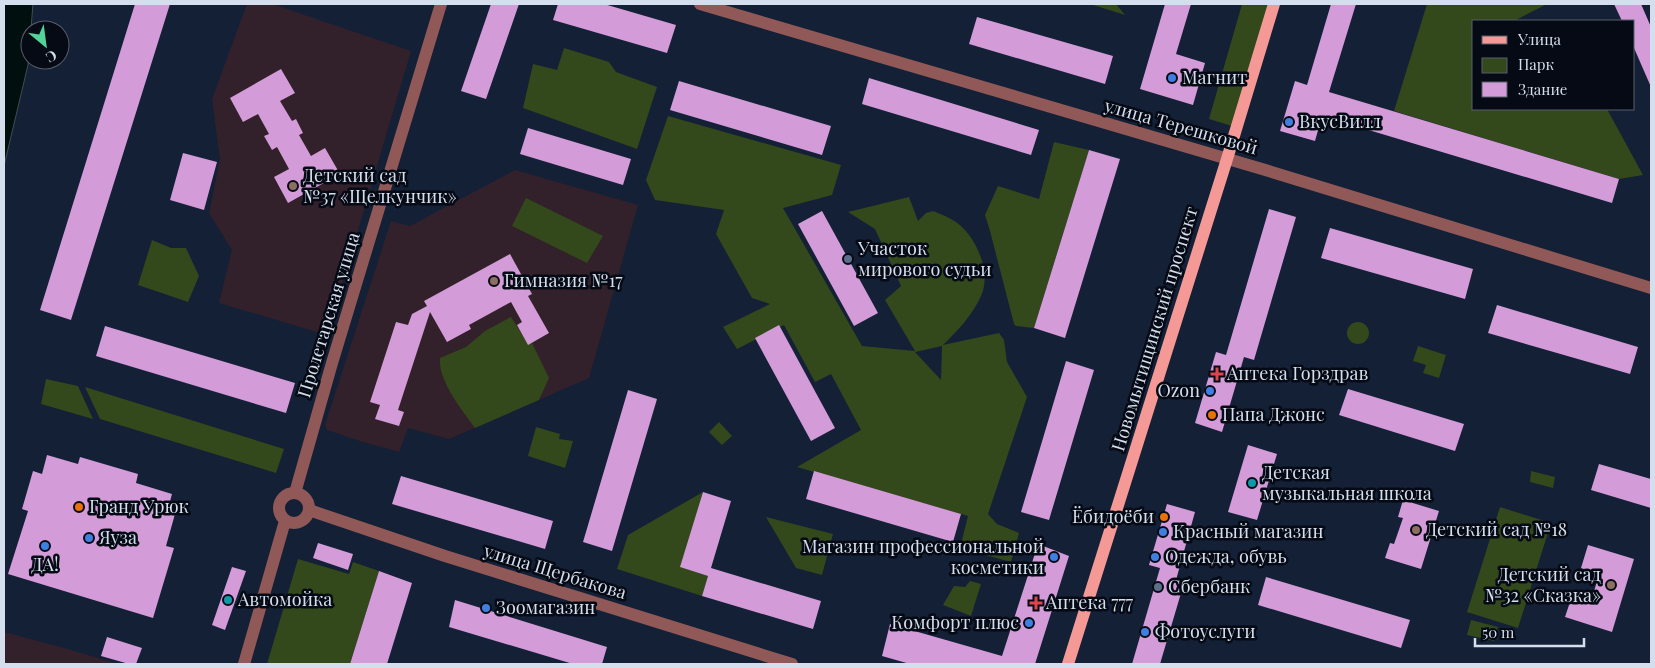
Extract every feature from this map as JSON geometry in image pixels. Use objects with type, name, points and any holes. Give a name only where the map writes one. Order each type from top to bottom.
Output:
[{"type":"main road","name":"Новомытищинский проспект","points":[[1068,664],[1274,4]]},
{"type":"street","name":"Пролетарская улица","points":[[295,493],[307,447],[441,4]]},
{"type":"street","name":"улица Терешковой","points":[[700,4],[1227,159],[1651,288]]},
{"type":"street","points":[[295,493],[304,497],[309,505],[309,510],[305,519],[300,522],[296,524],[286,522],[280,516],[279,504],[287,494],[295,493]]},
{"type":"street","name":"улица Щербакова","points":[[309,510],[436,553],[792,664]]},
{"type":"street","points":[[244,664],[286,522]]},
{"type":"shaded area","points":[[4,4],[33,4],[32,20],[20,20],[20,70],[27,70],[4,166]]},
{"type":"shaded area","name":"Детский сад №37 «Щелкунчик»","points":[[247,4],[272,4],[411,51],[327,335],[219,303],[232,250],[209,213],[220,160],[212,99]]},
{"type":"shaded area","name":"Гимназия №17","points":[[515,170],[638,205],[589,378],[449,439],[408,428],[399,452],[327,430],[325,425],[391,221],[410,226]]},
{"type":"shaded area","points":[[4,632],[64,648],[118,664],[4,664]]},
{"type":"green space","points":[[1090,4],[1116,4],[1125,15]]},
{"type":"green space","points":[[1242,4],[1269,4],[1232,126],[1209,119]]},
{"type":"green space","points":[[1427,4],[1547,4],[1516,20],[1472,20],[1472,110],[1608,110],[1643,175],[1619,179],[1394,111]]},
{"type":"green space","points":[[564,48],[609,62],[616,72],[657,87],[637,149],[523,108],[533,64],[557,70]]},
{"type":"green space","points":[[668,116],[841,165],[832,195],[783,208],[862,346],[915,351],[885,300],[901,286],[875,229],[848,212],[909,197],[918,221],[926,213],[933,211],[953,220],[963,228],[974,242],[982,260],[985,279],[984,288],[969,316],[943,345],[999,333],[1004,340],[1007,362],[1027,397],[988,514],[997,524],[1019,533],[1011,562],[960,548],[968,516],[797,467],[861,430],[831,374],[815,382],[784,325],[737,349],[723,327],[770,304],[752,298],[716,234],[724,210],[655,200],[646,180]],"holes":[[[942,346],[941,380],[915,352]]]},
{"type":"green space","points":[[1054,142],[1089,150],[1034,328],[1016,326],[985,215],[998,186],[1039,199]]},
{"type":"green space","points":[[526,198],[603,236],[587,263],[512,226]]},
{"type":"green space","points":[[152,240],[171,248],[186,248],[199,276],[188,302],[138,285]]},
{"type":"green space","points":[[511,317],[528,344],[532,343],[549,378],[539,400],[475,428],[447,386],[440,367],[440,358],[466,347],[485,331]]},
{"type":"green space","points":[[1358,322],[1366,325],[1369,333],[1366,341],[1358,344],[1350,341],[1347,333],[1350,325]]},
{"type":"green space","points":[[1418,346],[1446,355],[1439,378],[1423,373],[1426,365],[1413,361]]},
{"type":"green space","points":[[46,379],[78,386],[93,419],[41,404]]},
{"type":"green space","points":[[85,387],[284,449],[276,473],[100,419]]},
{"type":"green space","points":[[719,422],[732,436],[722,445],[709,432]]},
{"type":"green space","points":[[536,427],[560,434],[559,439],[573,441],[565,468],[528,456]]},
{"type":"green space","points":[[1531,471],[1555,477],[1553,488],[1530,482]]},
{"type":"green space","points":[[703,492],[681,567],[708,576],[702,596],[617,569],[628,535]]},
{"type":"green space","points":[[1500,507],[1551,523],[1518,628],[1467,612]]},
{"type":"green space","points":[[766,517],[833,534],[822,575],[796,568]]},
{"type":"green space","points":[[298,559],[349,574],[353,562],[379,571],[350,664],[267,664]]},
{"type":"green space","points":[[970,581],[981,584],[971,616],[943,605],[954,586],[965,587]]},
{"type":"green space","points":[[1471,620],[1498,627],[1494,641],[1467,635]]},
{"type":"building","points":[[135,4],[170,4],[71,320],[40,310]]},
{"type":"building","points":[[491,4],[519,4],[486,99],[461,91]]},
{"type":"building","points":[[558,4],[604,4],[676,25],[667,53],[553,20]]},
{"type":"building","points":[[1165,4],[1191,4],[1176,54],[1205,63],[1193,105],[1140,89]]},
{"type":"building","points":[[1331,4],[1356,4],[1329,92],[1619,179],[1612,203],[1322,116],[1315,141],[1280,131],[1295,81],[1307,85]]},
{"type":"building","points":[[1614,4],[1641,4],[1651,27],[1651,87],[1635,50],[1635,20],[1622,20]]},
{"type":"building","points":[[977,17],[1113,56],[1105,84],[969,44]]},
{"type":"building","points":[[281,69],[295,93],[280,101],[292,121],[296,119],[303,133],[299,135],[311,156],[325,148],[340,174],[288,203],[274,177],[289,169],[277,147],[272,150],[264,136],[269,134],[258,114],[243,122],[230,98]]},
{"type":"building","points":[[869,78],[1039,130],[1031,155],[862,104]]},
{"type":"building","points":[[679,81],[831,126],[822,155],[670,110]]},
{"type":"building","points":[[528,128],[631,159],[623,185],[520,154]]},
{"type":"building","points":[[1089,150],[1120,159],[1065,338],[1034,328]]},
{"type":"building","points":[[183,153],[217,162],[204,210],[170,200]]},
{"type":"building","points":[[1269,209],[1296,217],[1254,360],[1244,357],[1222,432],[1195,423],[1216,352],[1226,355]]},
{"type":"building","points":[[822,211],[878,313],[854,326],[798,224]]},
{"type":"building","points":[[1330,228],[1473,269],[1465,299],[1321,258]]},
{"type":"building","points":[[510,254],[532,294],[528,296],[549,333],[528,345],[517,325],[522,322],[511,302],[469,325],[471,329],[447,342],[430,312],[398,410],[404,412],[399,426],[375,419],[380,405],[370,402],[396,322],[408,325],[412,314],[427,306],[424,301]]},
{"type":"building","points":[[1497,305],[1638,347],[1630,374],[1488,333]]},
{"type":"building","points":[[779,325],[835,428],[811,441],[755,338]]},
{"type":"building","points":[[105,326],[295,383],[286,413],[96,356]]},
{"type":"building","points":[[1066,361],[1094,370],[1049,520],[1021,512]]},
{"type":"building","points":[[1348,389],[1464,424],[1455,451],[1339,415]]},
{"type":"building","points":[[628,390],[657,399],[612,551],[583,542]]},
{"type":"building","name":"Детская музыкальная школа","points":[[1248,445],[1277,454],[1257,520],[1228,512]]},
{"type":"building","name":"Яуза","points":[[47,455],[78,464],[80,457],[138,474],[136,483],[172,494],[169,505],[177,507],[166,546],[174,548],[153,618],[8,574],[28,511],[22,509],[33,471],[42,474]]},
{"type":"building","points":[[1599,464],[1651,479],[1651,508],[1591,490]]},
{"type":"building","points":[[814,471],[961,514],[953,542],[806,499]]},
{"type":"building","points":[[401,476],[553,521],[545,549],[392,504]]},
{"type":"building","points":[[703,492],[731,501],[711,568],[821,601],[813,629],[702,596],[708,576],[680,567]]},
{"type":"building","name":"Детский сад №18","points":[[1403,500],[1439,511],[1421,569],[1385,558],[1390,543],[1394,544],[1403,518],[1398,517]]},
{"type":"building","points":[[1167,504],[1195,512],[1176,580],[1184,583],[1160,664],[1132,664],[1160,568],[1149,565]]},
{"type":"building","points":[[318,543],[353,554],[348,570],[313,558]]},
{"type":"building","points":[[1038,544],[1069,556],[1035,664],[910,664],[882,656],[890,624],[1002,656]]},
{"type":"building","name":"Детский сад №32 «Сказка»","points":[[1588,545],[1634,559],[1612,632],[1565,617],[1572,596],[1591,602],[1599,574],[1581,568]]},
{"type":"building","name":"Автомойка","points":[[232,567],[246,571],[225,630],[212,625]]},
{"type":"building","points":[[379,571],[412,583],[387,664],[350,664]]},
{"type":"building","points":[[1266,577],[1410,620],[1401,648],[1258,605]]},
{"type":"building","points":[[455,600],[607,647],[602,664],[573,664],[449,627]]},
{"type":"building","points":[[107,637],[142,648],[136,664],[129,664],[101,656]]},
{"type":"place","name":"Магнит","points":[[1172,78]]},
{"type":"place","name":"ВкусВилл","points":[[1289,122]]},
{"type":"place","name":"Детский сад №37 «Щелкунчик»","points":[[293,186]]},
{"type":"place","name":"Участок мирового судьи","points":[[848,259]]},
{"type":"place","name":"Гимназия №17","points":[[494,281]]},
{"type":"place","name":"Аптека Горздрав","points":[[1217,374]]},
{"type":"place","name":"Ozon","points":[[1210,391]]},
{"type":"place","name":"Папа Джонс","points":[[1212,415]]},
{"type":"place","name":"Детская музыкальная школа","points":[[1252,483]]},
{"type":"place","name":"Гранд Урюк","points":[[79,507]]},
{"type":"place","name":"Ёбидоёби","points":[[1164,517]]},
{"type":"place","name":"Детский сад №18","points":[[1416,530]]},
{"type":"place","name":"Красный магазин","points":[[1163,532]]},
{"type":"place","name":"Яуза","points":[[89,538]]},
{"type":"place","name":"ДА!","points":[[45,546]]},
{"type":"place","name":"Магазин профессиональной косметики","points":[[1054,557]]},
{"type":"place","name":"Одежда, обувь","points":[[1155,557]]},
{"type":"place","name":"Детский сад №32 «Сказка»","points":[[1611,585]]},
{"type":"place","name":"Сбербанк","points":[[1158,587]]},
{"type":"place","name":"Автомойка","points":[[228,600]]},
{"type":"place","name":"Аптека 777","points":[[1036,603]]},
{"type":"place","name":"Зоомагазин","points":[[486,608]]},
{"type":"place","name":"Комфорт плюс","points":[[1029,623]]},
{"type":"place","name":"Фотоуслуги","points":[[1145,632]]}]
